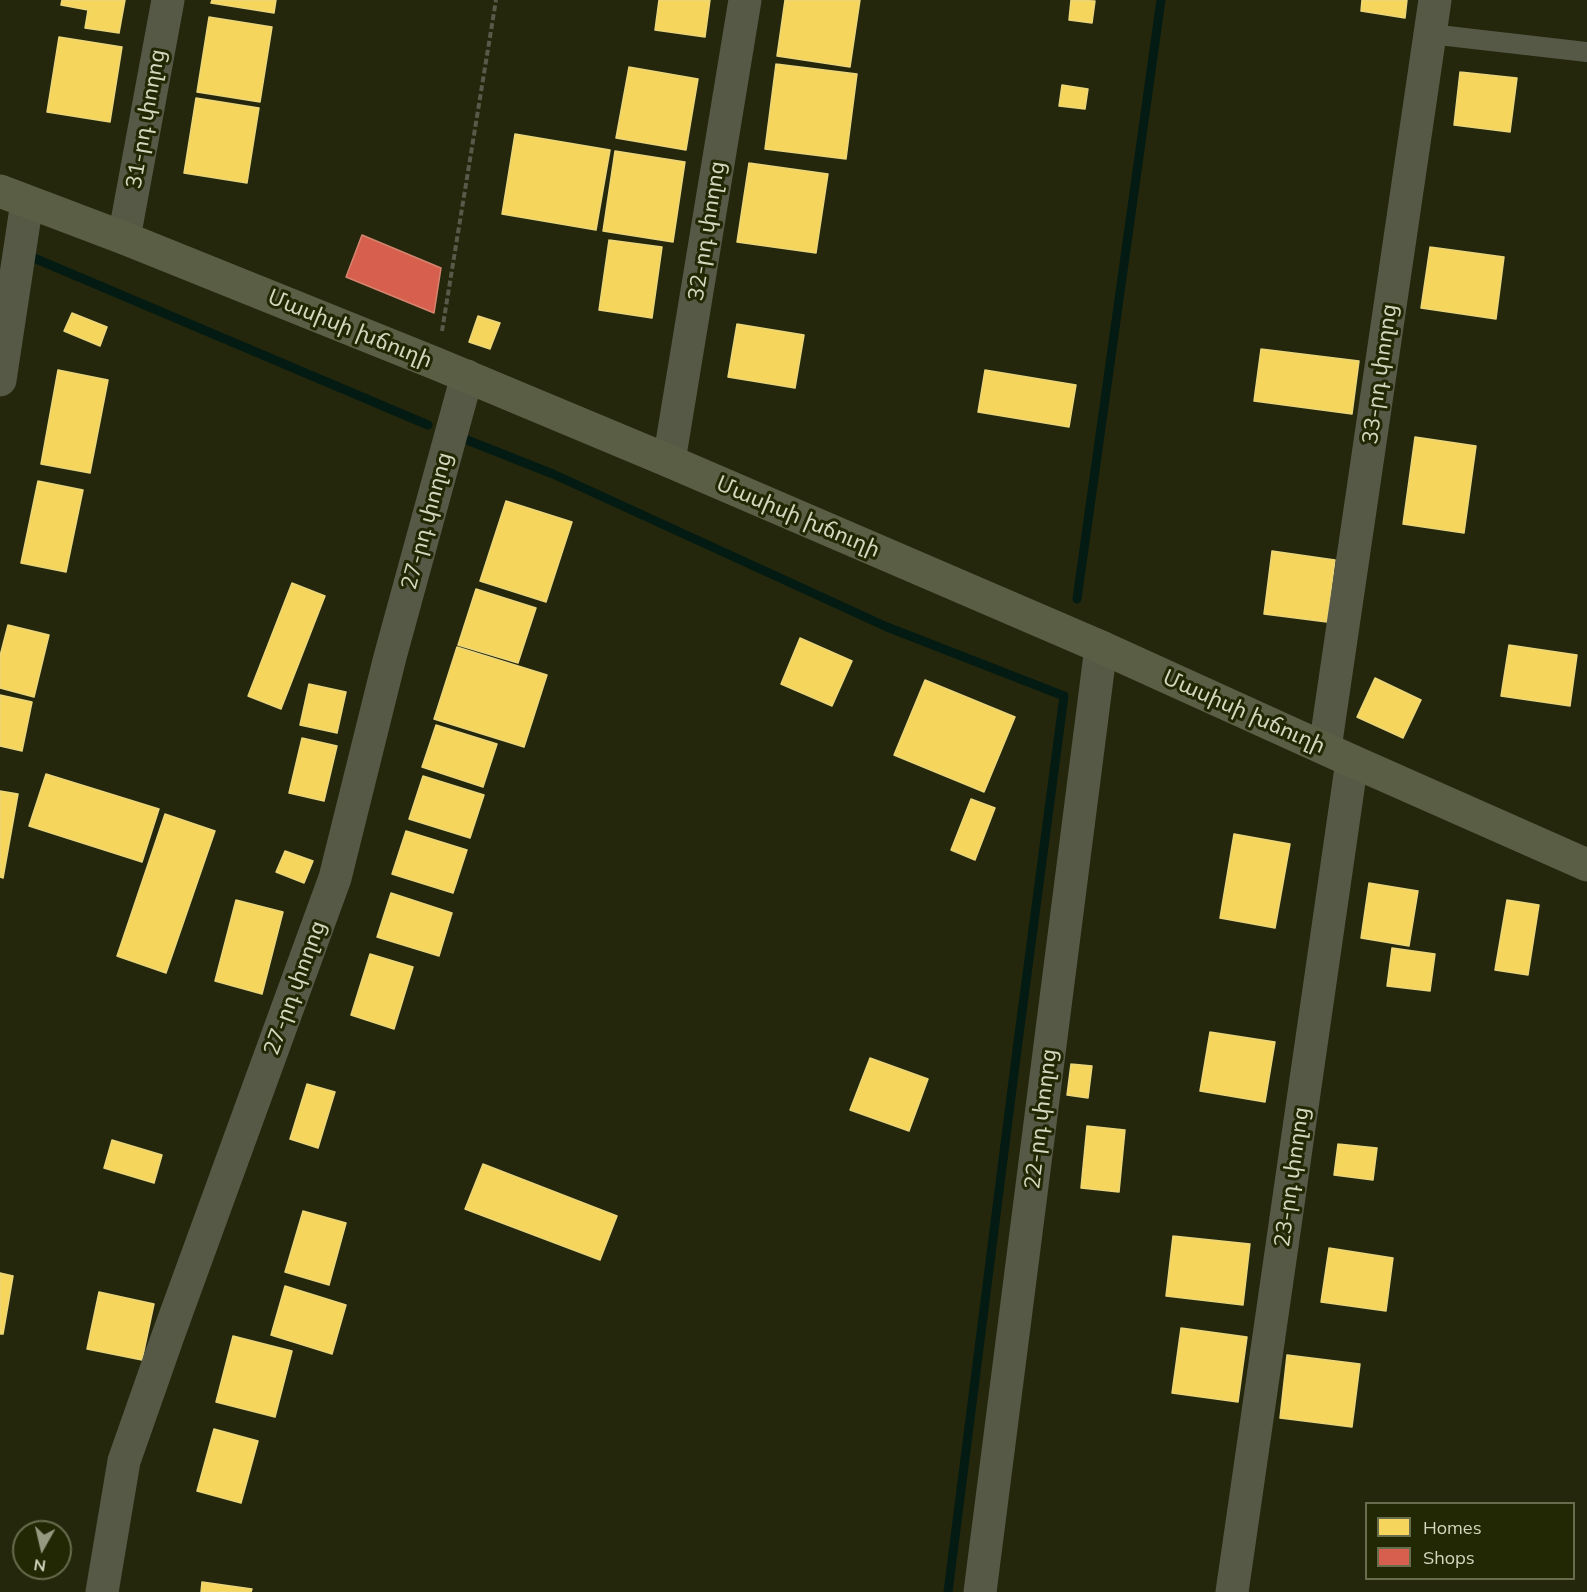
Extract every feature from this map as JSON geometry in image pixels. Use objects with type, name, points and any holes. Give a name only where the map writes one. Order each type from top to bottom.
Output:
[{"type":"main road","name":"Մասիսի խճուղի","points":[[13,197],[124,238],[467,376],[669,461],[1101,647],[1587,865]]},
{"type":"street","name":"31-րդ փողոց","points":[[124,238],[168,0]]},
{"type":"street","name":"32-րդ փողոց","points":[[669,461],[746,0]]},
{"type":"street","name":"33-րդ փողոց","points":[[1338,755],[1435,0]]},
{"type":"street","points":[[0,380],[13,197]]},
{"type":"street","name":"27-րդ փողոց","points":[[102,1592],[124,1461],[334,878],[393,646],[467,376]]},
{"type":"street","name":"22-րդ փողոց","points":[[980,1592],[1101,647]]},
{"type":"street","name":"23-րդ փողոց","points":[[1232,1592],[1338,755]]},
{"type":"lane","points":[[1430,34],[1587,52]]},
{"type":"path","points":[[437,364],[496,0]]},
{"type":"building: Homes","points":[[62,0],[125,0],[119,33],[85,28],[88,10],[61,5]]},
{"type":"building: Homes","points":[[212,0],[276,0],[274,13],[211,3]]},
{"type":"building: Homes","points":[[659,0],[710,0],[705,37],[655,30]]},
{"type":"building: Homes","points":[[785,0],[860,0],[850,67],[777,56]]},
{"type":"building: Homes","points":[[1071,0],[1095,1],[1092,23],[1069,20]]},
{"type":"building: Homes","points":[[1362,0],[1407,0],[1405,18],[1361,11]]},
{"type":"building: Homes","points":[[209,17],[272,27],[260,102],[197,92]]},
{"type":"building: Homes","points":[[59,37],[122,47],[110,122],[47,112]]},
{"type":"building: Homes","points":[[776,64],[857,74],[846,159],[765,149]]},
{"type":"building: Homes","points":[[629,67],[698,79],[686,150],[616,138]]},
{"type":"building: Homes","points":[[1460,72],[1517,78],[1510,132],[1454,125]]},
{"type":"building: Homes","points":[[1062,85],[1088,89],[1085,109],[1059,106]]},
{"type":"building: Homes","points":[[196,98],[259,108],[247,183],[184,173]]},
{"type":"building: Homes","points":[[515,134],[610,150],[596,230],[502,214]]},
{"type":"building: Homes","points":[[615,151],[685,162],[673,242],[603,231]]},
{"type":"building: Homes","points":[[749,163],[828,174],[816,253],[737,242]]},
{"type":"building: Homes","points":[[609,240],[662,247],[652,318],[599,310]]},
{"type":"building: Homes","points":[[1430,247],[1504,257],[1496,319],[1421,308]]},
{"type":"building: Homes","points":[[72,313],[107,327],[100,346],[64,331]]},
{"type":"building: Homes","points":[[478,316],[500,323],[490,349],[469,342]]},
{"type":"building: Homes","points":[[737,324],[804,335],[795,388],[728,377]]},
{"type":"building: Homes","points":[[1261,349],[1359,361],[1352,414],[1254,401]]},
{"type":"building: Homes","points":[[58,370],[108,380],[90,473],[41,464]]},
{"type":"building: Homes","points":[[985,370],[1076,385],[1069,427],[978,412]]},
{"type":"building: Homes","points":[[1415,437],[1476,446],[1464,533],[1403,524]]},
{"type":"building: Homes","points":[[38,481],[83,490],[66,572],[21,563]]},
{"type":"building: Homes","points":[[506,501],[572,522],[546,602],[480,581]]},
{"type":"building: Homes","points":[[1272,551],[1335,560],[1327,622],[1264,614]]},
{"type":"building: Homes","points":[[292,583],[325,596],[281,709],[248,696]]},
{"type":"building: Homes","points":[[476,589],[536,608],[518,663],[458,645]]},
{"type":"building: Homes","points":[[8,625],[49,635],[34,697],[0,688],[0,656]]},
{"type":"building: Homes","points":[[800,638],[852,661],[832,706],[781,684]]},
{"type":"building: Homes","points":[[1509,645],[1577,655],[1570,706],[1501,696]]},
{"type":"building: Homes","points":[[457,647],[547,675],[524,747],[434,719]]},
{"type":"building: Homes","points":[[1375,678],[1421,700],[1403,738],[1357,717]]},
{"type":"building: Homes","points":[[925,680],[1015,717],[984,792],[894,755]]},
{"type":"building: Homes","points":[[309,684],[346,692],[337,733],[300,725]]},
{"type":"building: Homes","points":[[0,695],[32,702],[22,751],[0,746]]},
{"type":"building: Homes","points":[[436,725],[497,744],[483,787],[422,767]]},
{"type":"building: Homes","points":[[302,738],[337,746],[324,801],[289,793]]},
{"type":"building: Homes","points":[[46,774],[159,809],[142,862],[29,826]]},
{"type":"building: Homes","points":[[423,776],[484,795],[470,838],[409,819]]},
{"type":"building: Homes","points":[[0,791],[18,794],[3,878],[0,877]]},
{"type":"building: Homes","points":[[971,799],[995,808],[975,860],[951,850]]},
{"type":"building: Homes","points":[[165,814],[215,831],[166,973],[117,956]]},
{"type":"building: Homes","points":[[406,831],[467,850],[453,893],[392,874]]},
{"type":"building: Homes","points":[[1234,834],[1290,844],[1275,928],[1220,918]]},
{"type":"building: Homes","points":[[285,851],[313,861],[304,883],[276,872]]},
{"type":"building: Homes","points":[[1369,883],[1418,891],[1409,946],[1361,938]]},
{"type":"building: Homes","points":[[391,893],[452,913],[439,956],[377,937]]},
{"type":"building: Homes","points":[[236,900],[283,912],[262,994],[215,981]]},
{"type":"building: Homes","points":[[1507,900],[1539,905],[1528,975],[1495,970]]},
{"type":"building: Homes","points":[[1392,948],[1435,954],[1430,991],[1387,986]]},
{"type":"building: Homes","points":[[370,954],[413,967],[394,1029],[351,1015]]},
{"type":"building: Homes","points":[[1210,1032],[1275,1042],[1265,1102],[1200,1091]]},
{"type":"building: Homes","points":[[870,1058],[928,1079],[909,1131],[850,1110]]},
{"type":"building: Homes","points":[[1071,1064],[1092,1066],[1088,1098],[1067,1095]]},
{"type":"building: Homes","points":[[307,1084],[335,1092],[318,1148],[290,1139]]},
{"type":"building: Homes","points":[[1087,1126],[1125,1130],[1119,1192],[1081,1188]]},
{"type":"building: Homes","points":[[112,1140],[162,1155],[154,1183],[104,1168]]},
{"type":"building: Homes","points":[[1338,1144],[1377,1148],[1373,1180],[1334,1175]]},
{"type":"building: Homes","points":[[483,1164],[617,1216],[600,1260],[465,1209]]},
{"type":"building: Homes","points":[[303,1211],[346,1223],[329,1285],[285,1272]]},
{"type":"building: Homes","points":[[1173,1236],[1250,1244],[1243,1305],[1166,1296]]},
{"type":"building: Homes","points":[[1329,1248],[1393,1258],[1386,1311],[1321,1302]]},
{"type":"building: Homes","points":[[0,1273],[13,1276],[3,1334],[0,1334]]},
{"type":"building: Homes","points":[[285,1286],[346,1305],[332,1354],[271,1335]]},
{"type":"building: Homes","points":[[99,1292],[154,1304],[142,1360],[87,1349]]},
{"type":"building: Homes","points":[[1181,1328],[1247,1337],[1238,1402],[1172,1393]]},
{"type":"building: Homes","points":[[233,1336],[292,1351],[275,1417],[216,1402]]},
{"type":"building: Homes","points":[[1287,1355],[1360,1364],[1352,1427],[1280,1418]]},
{"type":"building: Homes","points":[[214,1429],[258,1441],[241,1503],[197,1491]]},
{"type":"building: Homes","points":[[202,1582],[252,1589],[251,1592],[201,1592]]},
{"type":"building: Shops","points":[[362,235],[441,268],[434,313],[346,277]]},
{"type":"waterway","points":[[1077,599],[1161,0]]},
{"type":"waterway","points":[[34,258],[428,425]]},
{"type":"waterway","points":[[467,440],[553,474],[887,627],[1064,696],[948,1592]]}]
